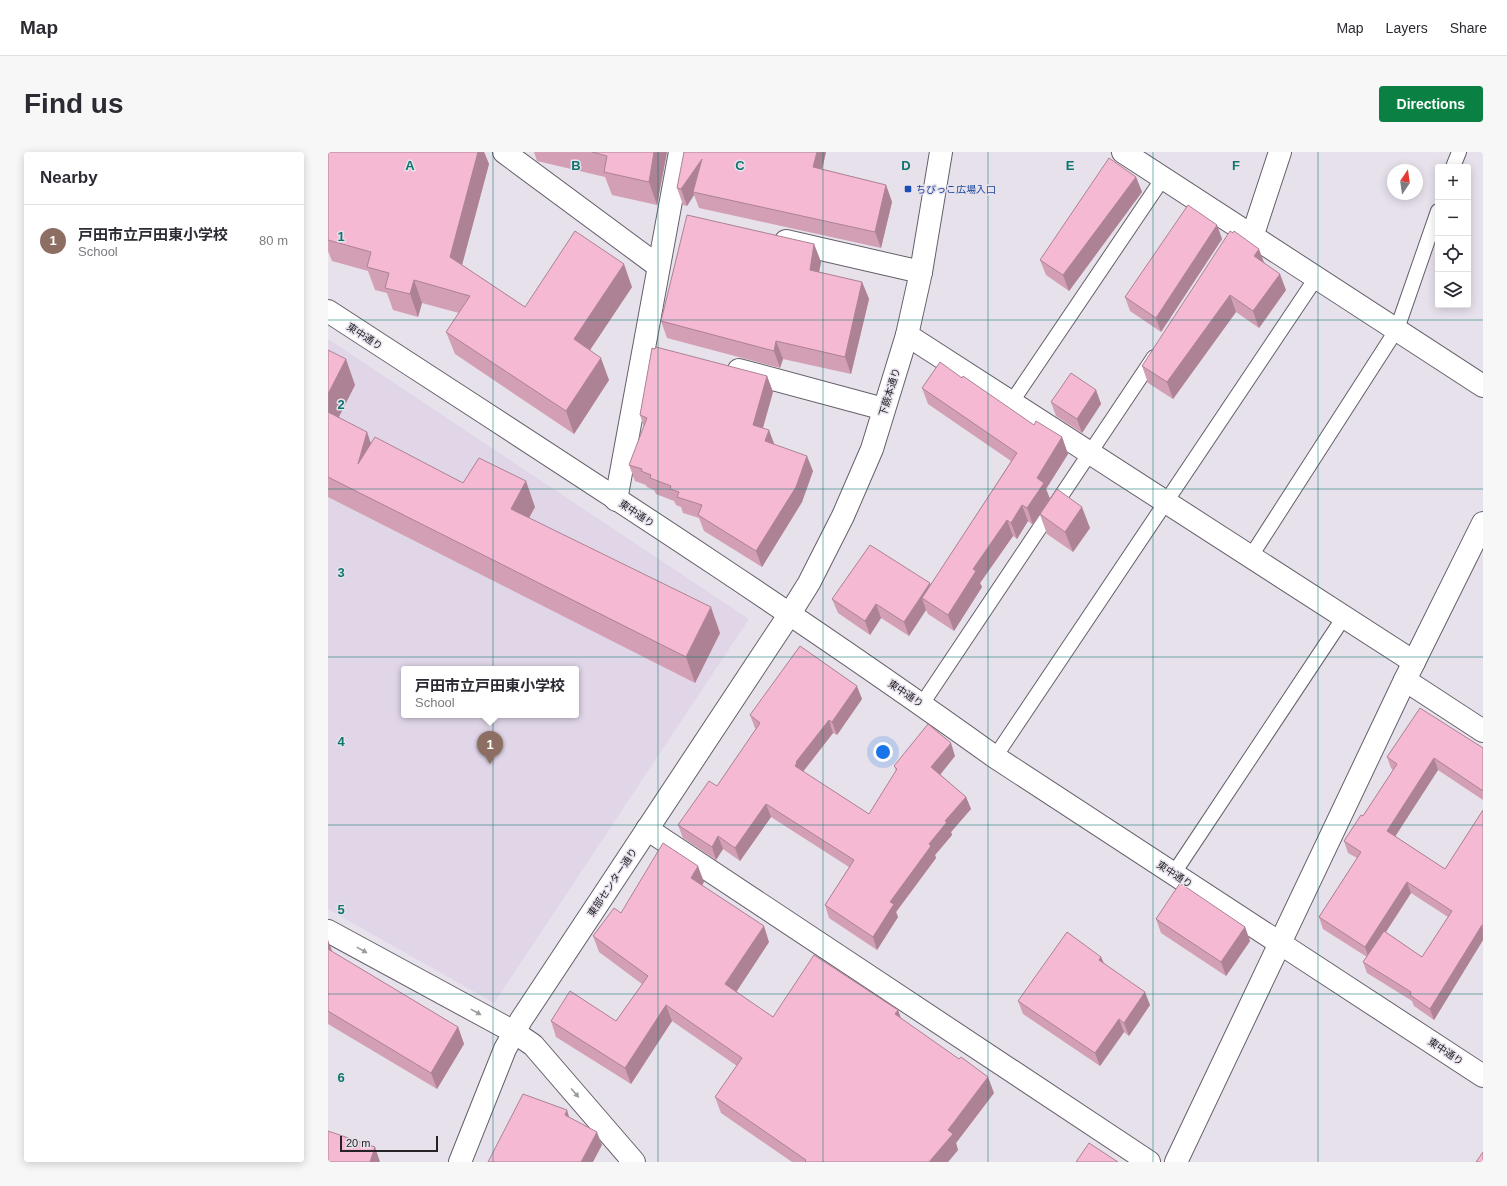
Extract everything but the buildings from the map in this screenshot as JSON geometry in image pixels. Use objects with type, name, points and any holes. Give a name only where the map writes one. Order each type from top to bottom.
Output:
[{"type":"street","points":[[504,152],[658,266]]},
{"type":"street","points":[[616,500],[652,347],[658,266],[680,152]]},
{"type":"street","name":"下蕨本通り","points":[[789,615],[809,583],[843,516],[872,449],[907,335],[921,272],[941,152]]},
{"type":"street","points":[[1123,152],[1164,178],[1240,235],[1316,278],[1483,386]]},
{"type":"street","points":[[1240,235],[1280,152]]},
{"type":"street","points":[[668,214],[691,219]]},
{"type":"street","points":[[768,237],[921,272]]},
{"type":"street","name":"東中通り","points":[[328,311],[789,615],[922,704],[996,757],[1483,1076]]},
{"type":"street","points":[[907,335],[1344,617],[1483,731]]},
{"type":"street","points":[[722,365],[884,409]]},
{"type":"street","points":[[1176,1162],[1410,671],[1483,522]]},
{"type":"street","name":"東部センター通り","points":[[460,1162],[505,1049],[514,1032],[789,615]]},
{"type":"street","points":[[647,829],[1148,1162]]},
{"type":"street","points":[[328,931],[514,1032],[533,1045],[634,1162]]},
{"type":"lane","points":[[1454,164],[1459,152]]},
{"type":"lane","points":[[1011,402],[1164,178]]},
{"type":"lane","points":[[1250,556],[1396,329],[1435,219]]},
{"type":"lane","points":[[996,757],[1316,278]]},
{"type":"lane","points":[[922,704],[1161,348]]},
{"type":"lane","points":[[1174,873],[1344,617]]},
{"type":"shaded area","points":[[328,339],[749,619],[494,1003],[328,909]]},
{"type":"place","name":"ちびっこ広場入口","points":[[908,189]]},
{"type":"place","name":"戸田市立戸田東小学校","points":[[490,764]]}]
